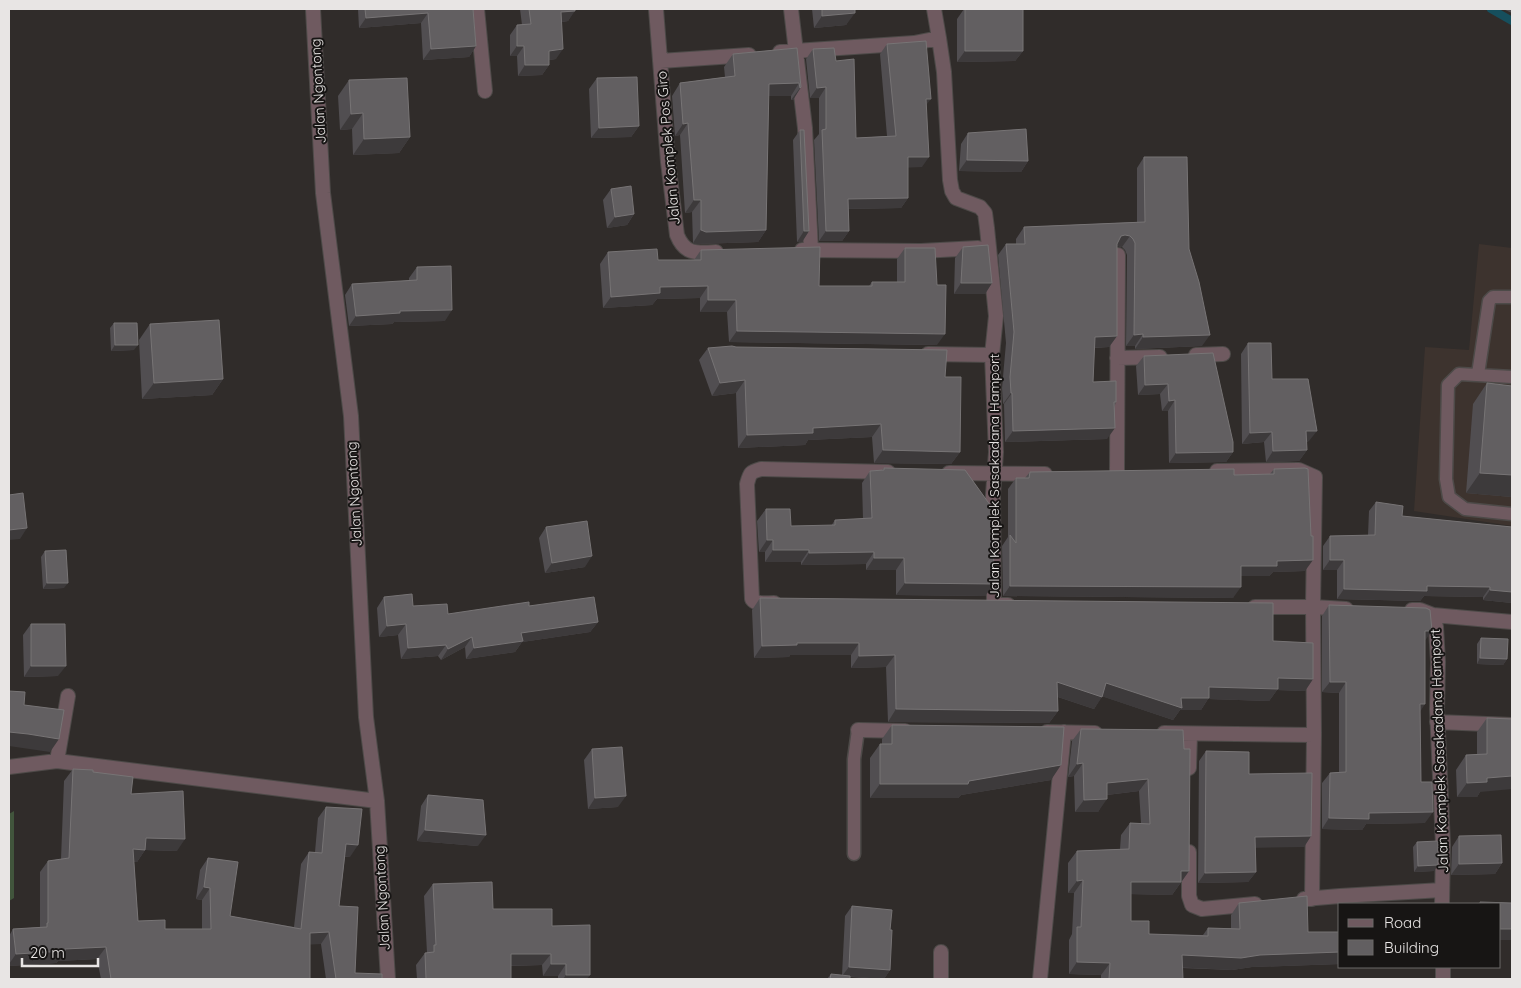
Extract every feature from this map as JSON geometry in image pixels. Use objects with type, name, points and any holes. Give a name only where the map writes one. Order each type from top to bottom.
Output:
[{"type":"street","name":"Jalan Ngontong","points":[[313,9],[323,193],[350,416],[366,717],[377,801],[388,979]]},
{"type":"street","points":[[477,9],[485,91]]},
{"type":"street","name":"Jalan Komplek Pos Giro","points":[[656,9],[668,162],[676,235],[680,244],[696,254],[729,252]]},
{"type":"street","points":[[791,9],[805,128],[811,250]]},
{"type":"street","points":[[660,61],[914,43],[939,38],[934,9]]},
{"type":"street","name":"Jalan Komplek Sasakadana Hamport","points":[[939,38],[944,72],[952,191],[956,198],[977,205],[985,213],[996,316],[992,355],[996,452],[992,495],[990,604],[1020,605]]},
{"type":"street","points":[[793,251],[920,251],[989,248]]},
{"type":"street","points":[[1117,473],[1118,254]]},
{"type":"street","points":[[914,354],[992,355]]},
{"type":"street","points":[[1118,358],[1223,354]]},
{"type":"street","points":[[792,603],[758,603],[752,600],[747,484],[749,474],[761,469],[896,472]]},
{"type":"street","points":[[1203,472],[1299,470],[1316,477],[1313,607],[1312,898]]},
{"type":"street","points":[[936,473],[1060,473]]},
{"type":"street","points":[[1243,607],[1359,609]]},
{"type":"street","name":"Jalan Komplek Sasakadana Hamport","points":[[1403,610],[1420,610],[1433,615],[1436,626],[1438,662],[1437,722],[1443,845],[1442,903]]},
{"type":"street","points":[[1433,615],[1512,622]]},
{"type":"street","points":[[57,761],[68,696]]},
{"type":"street","points":[[1437,722],[1512,725]]},
{"type":"street","points":[[858,730],[917,731]]},
{"type":"street","points":[[1035,732],[1112,733]]},
{"type":"street","points":[[1040,979],[1064,732]]},
{"type":"street","points":[[1151,733],[1314,735]]},
{"type":"street","points":[[1189,781],[1190,734]]},
{"type":"street","points":[[9,767],[57,761],[377,801]]},
{"type":"street","points":[[1189,838],[1189,896],[1192,905],[1202,908],[1266,903]]},
{"type":"street","points":[[1294,900],[1442,890]]},
{"type":"street","points":[[941,952],[941,979]]},
{"type":"lane","points":[[1478,374],[1489,301],[1493,297],[1512,297]]},
{"type":"lane","points":[[1512,377],[1459,374],[1448,385],[1446,479],[1449,497],[1465,510],[1512,514]]},
{"type":"lane","points":[[854,854],[854,759],[858,730]]},
{"type":"shaded area","points":[[1479,244],[1512,248],[1512,526],[1414,511],[1425,347],[1469,350]]},
{"type":"green space","points":[[14,811],[14,898],[9,901],[9,814]]},
{"type":"building","points":[[365,9],[473,9],[476,46],[431,49],[428,13],[366,18]]},
{"type":"building","points":[[529,9],[575,9],[575,11],[561,12],[563,49],[549,51],[549,65],[525,65],[524,46],[517,46],[517,25],[531,24]]},
{"type":"building","points":[[822,9],[855,9],[855,13],[822,16]]},
{"type":"building","points":[[965,9],[1023,9],[1023,51],[965,51]]},
{"type":"building","points":[[926,41],[931,99],[926,99],[929,157],[908,157],[908,198],[848,199],[849,231],[826,231],[822,130],[826,129],[826,87],[817,88],[813,49],[834,48],[836,61],[854,59],[856,138],[896,136],[887,44]]},
{"type":"building","points":[[797,48],[801,87],[799,83],[769,84],[766,230],[706,232],[701,230],[701,200],[694,200],[688,123],[683,124],[680,83],[735,76],[733,54]]},
{"type":"building","points":[[637,77],[639,126],[599,128],[597,78]]},
{"type":"building","points":[[407,78],[410,137],[364,139],[363,113],[351,114],[349,80]]},
{"type":"building","points":[[1026,129],[1028,161],[967,160],[968,133]]},
{"type":"building","points":[[800,130],[804,130],[809,231],[804,231]]},
{"type":"building","points":[[1144,157],[1187,157],[1189,249],[1199,282],[1210,335],[1143,337],[1143,334],[1134,335],[1135,243],[1130,236],[1121,236],[1117,244],[1117,336],[1095,337],[1093,382],[1116,381],[1116,402],[1114,402],[1115,428],[1013,431],[1010,377],[1014,332],[1006,244],[1025,244],[1024,227],[1145,222]]},
{"type":"building","points":[[631,186],[634,214],[615,217],[611,189]]},
{"type":"building","points":[[988,245],[992,283],[961,283],[963,247]]},
{"type":"building","points":[[820,247],[819,286],[872,286],[872,282],[905,282],[905,248],[935,248],[937,285],[946,285],[945,334],[737,331],[736,300],[708,300],[708,286],[660,287],[660,293],[611,297],[608,252],[657,249],[658,260],[701,260],[701,250]]},
{"type":"building","points":[[451,266],[452,310],[400,311],[400,313],[356,316],[352,284],[417,280],[417,267]]},
{"type":"building","points":[[219,320],[223,379],[154,383],[150,324]]},
{"type":"building","points":[[114,323],[137,323],[138,345],[115,345]]},
{"type":"building","points":[[1248,343],[1271,343],[1272,379],[1308,379],[1317,431],[1306,431],[1307,450],[1273,451],[1272,432],[1250,433]]},
{"type":"building","points":[[732,346],[947,350],[945,377],[961,377],[960,452],[883,450],[881,424],[813,428],[813,433],[747,435],[745,380],[720,383],[708,348]]},
{"type":"building","points":[[1213,353],[1233,442],[1233,452],[1176,453],[1175,400],[1169,401],[1168,384],[1145,385],[1144,356]]},
{"type":"building","points":[[1487,383],[1512,386],[1512,475],[1480,473]]},
{"type":"building","points":[[884,468],[965,470],[993,509],[994,584],[905,583],[904,558],[874,558],[874,552],[809,553],[809,550],[773,550],[773,540],[767,540],[766,509],[790,509],[791,526],[835,525],[835,520],[872,518],[870,471],[884,470]]},
{"type":"building","points":[[1234,469],[1234,475],[1274,474],[1274,469],[1308,469],[1313,560],[1277,561],[1277,566],[1241,566],[1241,587],[1010,586],[1010,535],[1016,543],[1016,478],[1029,478],[1030,472]]},
{"type":"building","points":[[23,493],[27,528],[9,530],[9,495]]},
{"type":"building","points":[[1376,502],[1403,506],[1402,516],[1512,527],[1512,592],[1490,590],[1490,587],[1427,586],[1427,591],[1344,589],[1344,560],[1330,560],[1330,536],[1375,535]]},
{"type":"building","points":[[587,521],[592,556],[552,563],[546,527]]},
{"type":"building","points":[[66,550],[68,583],[47,583],[45,551]]},
{"type":"building","points":[[412,594],[413,606],[447,604],[448,614],[529,602],[529,606],[594,597],[598,622],[521,633],[523,641],[474,648],[472,637],[448,649],[446,645],[408,648],[406,624],[387,626],[384,597]]},
{"type":"building","points":[[760,598],[1273,603],[1273,641],[1313,643],[1313,679],[1278,678],[1278,689],[1209,687],[1209,698],[1181,698],[1182,708],[1106,683],[1102,697],[1057,682],[1058,711],[896,709],[895,655],[859,656],[859,643],[797,643],[797,645],[762,646]]},
{"type":"building","points":[[1329,605],[1426,608],[1430,610],[1432,631],[1425,631],[1425,704],[1420,704],[1421,782],[1432,782],[1433,812],[1369,813],[1369,819],[1329,818],[1330,773],[1346,772],[1346,682],[1330,682]]},
{"type":"building","points":[[31,624],[65,624],[66,666],[31,666]]},
{"type":"building","points":[[1481,638],[1508,639],[1507,659],[1480,658]]},
{"type":"building","points":[[9,691],[25,692],[24,705],[64,710],[59,739],[9,732]]},
{"type":"building","points":[[1487,718],[1512,719],[1512,776],[1487,778],[1487,782],[1467,783],[1466,755],[1487,754]]},
{"type":"building","points":[[892,725],[1064,727],[1061,765],[969,781],[968,784],[880,784],[880,744],[892,744]]},
{"type":"building","points":[[1081,729],[1183,730],[1184,749],[1190,749],[1189,871],[1181,871],[1181,882],[1131,882],[1131,921],[1149,921],[1149,934],[1208,936],[1208,928],[1240,929],[1239,903],[1307,896],[1308,932],[1338,932],[1338,952],[1260,955],[1241,958],[1182,955],[1183,979],[1109,979],[1110,963],[1077,962],[1077,927],[1081,927],[1083,880],[1077,881],[1077,851],[1129,849],[1130,823],[1150,824],[1148,779],[1107,783],[1107,799],[1084,800],[1083,763],[1077,764]]},
{"type":"building","points":[[622,747],[626,796],[595,798],[592,749]]},
{"type":"building","points":[[1206,751],[1249,752],[1249,774],[1312,773],[1311,836],[1255,837],[1256,872],[1205,873]]},
{"type":"building","points":[[73,769],[93,770],[93,772],[133,777],[131,794],[183,791],[185,839],[146,838],[145,850],[133,849],[138,921],[165,920],[165,929],[211,929],[210,888],[204,887],[208,858],[238,862],[230,916],[301,929],[309,852],[322,853],[326,807],[362,809],[358,845],[346,844],[339,906],[358,907],[355,973],[382,974],[382,979],[336,979],[329,932],[310,933],[310,979],[111,979],[106,947],[16,954],[13,929],[47,927],[48,861],[69,858]]},
{"type":"building","points":[[428,795],[483,800],[486,835],[425,830]]},
{"type":"building","points":[[1501,835],[1502,863],[1459,864],[1459,836]]},
{"type":"building","points":[[1438,841],[1438,865],[1418,866],[1417,842]]},
{"type":"building","points":[[492,882],[493,909],[552,909],[552,926],[590,925],[590,975],[566,975],[566,964],[551,964],[551,954],[511,954],[511,979],[426,979],[425,953],[434,952],[434,945],[436,945],[433,884]]},
{"type":"building","points":[[1480,902],[1512,903],[1512,929],[1501,929],[1501,903]]},
{"type":"building","points":[[852,906],[892,910],[890,970],[849,967]]},
{"type":"building","points":[[831,974],[850,976],[850,979],[830,979]]},
{"type":"waterway","points":[[1491,9],[1512,21]]}]
